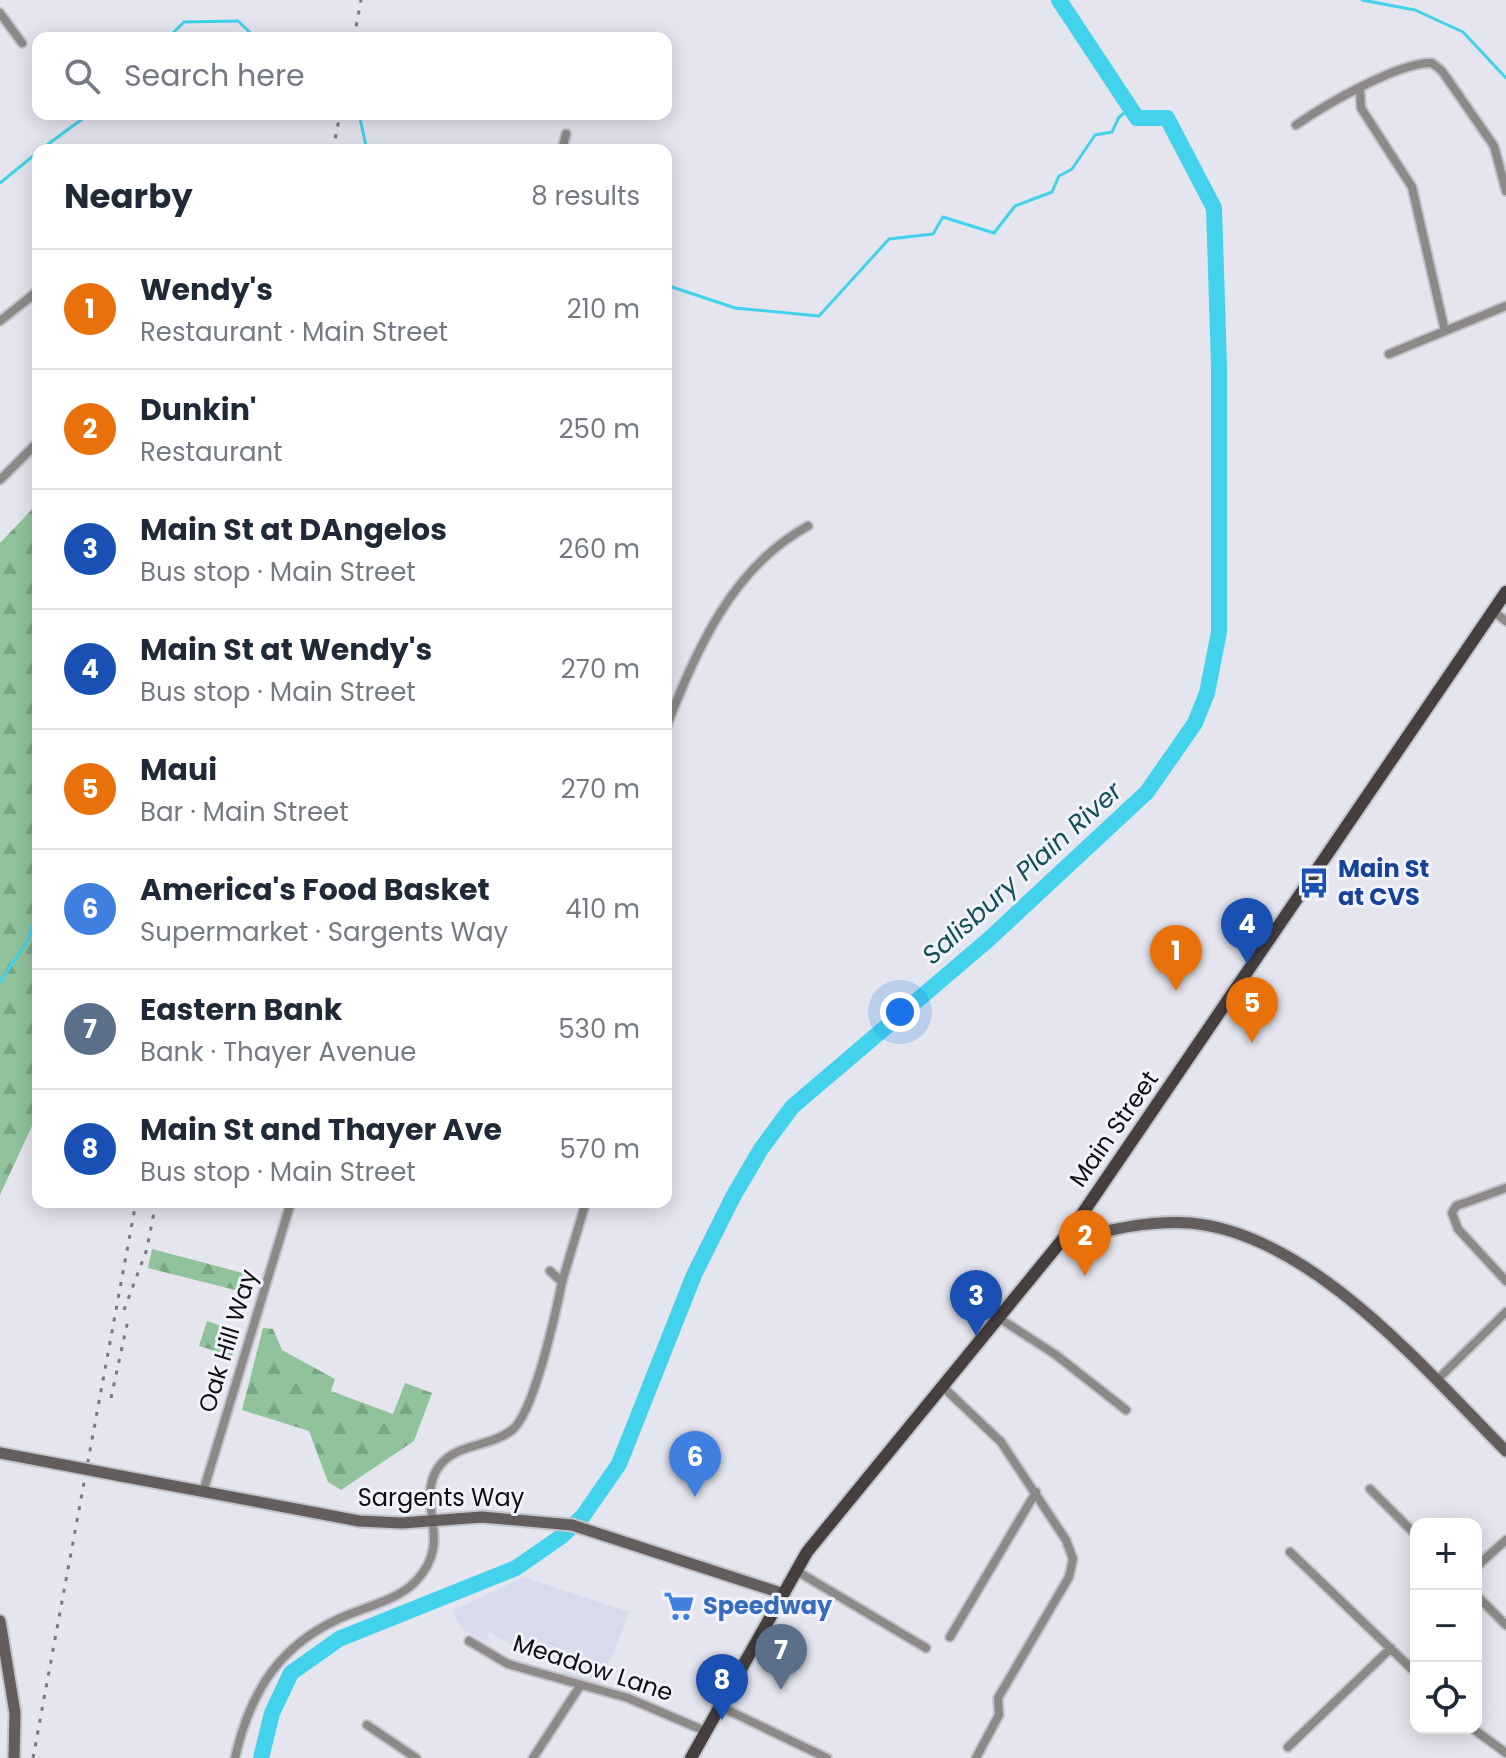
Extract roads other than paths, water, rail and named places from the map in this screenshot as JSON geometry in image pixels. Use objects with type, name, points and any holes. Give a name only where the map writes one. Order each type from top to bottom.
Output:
[{"type":"main road","name":"Main Street","points":[[691,1758],[795,1570],[833,1517],[1079,1219],[1506,592]]},
{"type":"main road","points":[[1079,1219],[1091,1229],[1103,1231]]},
{"type":"main road","points":[[1063,1241],[1154,1223],[1191,1223],[1243,1235],[1269,1247],[1333,1289],[1436,1381],[1506,1451]]},
{"type":"main road","name":"Sargents Way","points":[[0,1453],[330,1518],[382,1523],[482,1517],[546,1520],[596,1531],[781,1593]]},
{"type":"main road","points":[[0,1621],[15,1713],[14,1758]]},
{"type":"street","points":[[0,13],[22,43]]},
{"type":"street","points":[[1296,125],[1336,99],[1415,65],[1434,64],[1494,146],[1506,191]]},
{"type":"street","points":[[1360,91],[1361,108],[1412,187],[1445,331]]},
{"type":"street","points":[[564,144],[566,134]]},
{"type":"street","points":[[0,321],[32,299]]},
{"type":"street","points":[[1389,354],[1506,306]]},
{"type":"street","points":[[0,480],[32,448]]},
{"type":"street","points":[[672,712],[700,644],[720,610],[775,549],[808,526]]},
{"type":"street","points":[[1493,611],[1506,621]]},
{"type":"street","points":[[1506,1188],[1456,1206],[1452,1213],[1458,1229],[1506,1281]]},
{"type":"street","name":"Oak Hill Way","points":[[203,1492],[289,1208]]},
{"type":"street","points":[[235,1758],[251,1703],[276,1665],[324,1625],[392,1597],[413,1584],[430,1560],[435,1545],[434,1474],[443,1463],[467,1446],[500,1438],[515,1428],[523,1417],[584,1208]]},
{"type":"street","points":[[550,1271],[562,1282]]},
{"type":"street","points":[[1436,1381],[1506,1312]]},
{"type":"street","points":[[999,1318],[1056,1355],[1126,1410]]},
{"type":"street","points":[[942,1386],[1001,1442],[1071,1550],[1073,1568],[998,1698],[999,1715],[976,1758]]},
{"type":"street","points":[[1370,1489],[1410,1529]]},
{"type":"street","points":[[950,1637],[1036,1492]]},
{"type":"street","points":[[1482,1562],[1506,1540]]},
{"type":"street","points":[[1290,1552],[1410,1667]]},
{"type":"street","points":[[795,1570],[926,1648]]},
{"type":"street","points":[[1482,1601],[1506,1625]]},
{"type":"street","name":"Meadow Lane","points":[[469,1641],[508,1664],[628,1698],[705,1731]]},
{"type":"street","points":[[1288,1747],[1391,1648]]},
{"type":"street","points":[[533,1758],[580,1686]]},
{"type":"street","points":[[719,1706],[827,1758]]},
{"type":"street","points":[[367,1725],[416,1758]]},
{"type":"street","points":[[1480,1734],[1506,1753]]},
{"type":"waterway","name":"Salisbury Plain River","points":[[261,1758],[272,1713],[291,1673],[339,1639],[516,1568],[562,1536],[583,1516],[619,1464],[694,1275],[734,1195],[761,1149],[792,1107],[988,940],[1147,792],[1195,723],[1207,693],[1219,632],[1219,365],[1214,208],[1167,118],[1137,118],[1059,0]]},
{"type":"waterway","points":[[1362,0],[1415,10],[1463,32],[1506,78]]},
{"type":"waterway","points":[[174,32],[184,22],[238,21],[250,32]]},
{"type":"waterway","points":[[672,287],[735,308],[819,316],[889,239],[933,234],[943,217],[994,233],[1015,206],[1052,192],[1059,176],[1072,169],[1095,135],[1112,132],[1119,117],[1131,108]]},
{"type":"waterway","points":[[48,144],[81,120]]},
{"type":"waterway","points":[[360,120],[366,144]]},
{"type":"waterway","points":[[0,183],[32,157]]},
{"type":"waterway","points":[[0,982],[28,940],[32,926]]},
{"type":"railway","points":[[355,32],[361,0]]},
{"type":"railway","points":[[334,144],[339,120]]},
{"type":"railway","points":[[33,1758],[135,1208]]},
{"type":"railway","points":[[124,1310],[147,1249],[155,1208]]},
{"type":"railway","points":[[111,1398],[128,1320]]},
{"type":"place","name":"Main St at CVS","points":[[1314,883]]},
{"type":"place","name":"Main St at Wendy's","points":[[1247,964]]},
{"type":"place","name":"Wendy's","points":[[1176,991]]},
{"type":"place","name":"Maui","points":[[1252,1043]]},
{"type":"place","name":"Dunkin'","points":[[1085,1276]]},
{"type":"place","name":"Main St at DAngelos","points":[[976,1336]]},
{"type":"place","name":"America's Food Basket","points":[[695,1497]]},
{"type":"place","name":"Speedway","points":[[679,1606]]},
{"type":"place","name":"Eastern Bank","points":[[781,1690]]},
{"type":"place","name":"Main St and Thayer Ave","points":[[722,1720]]}]
